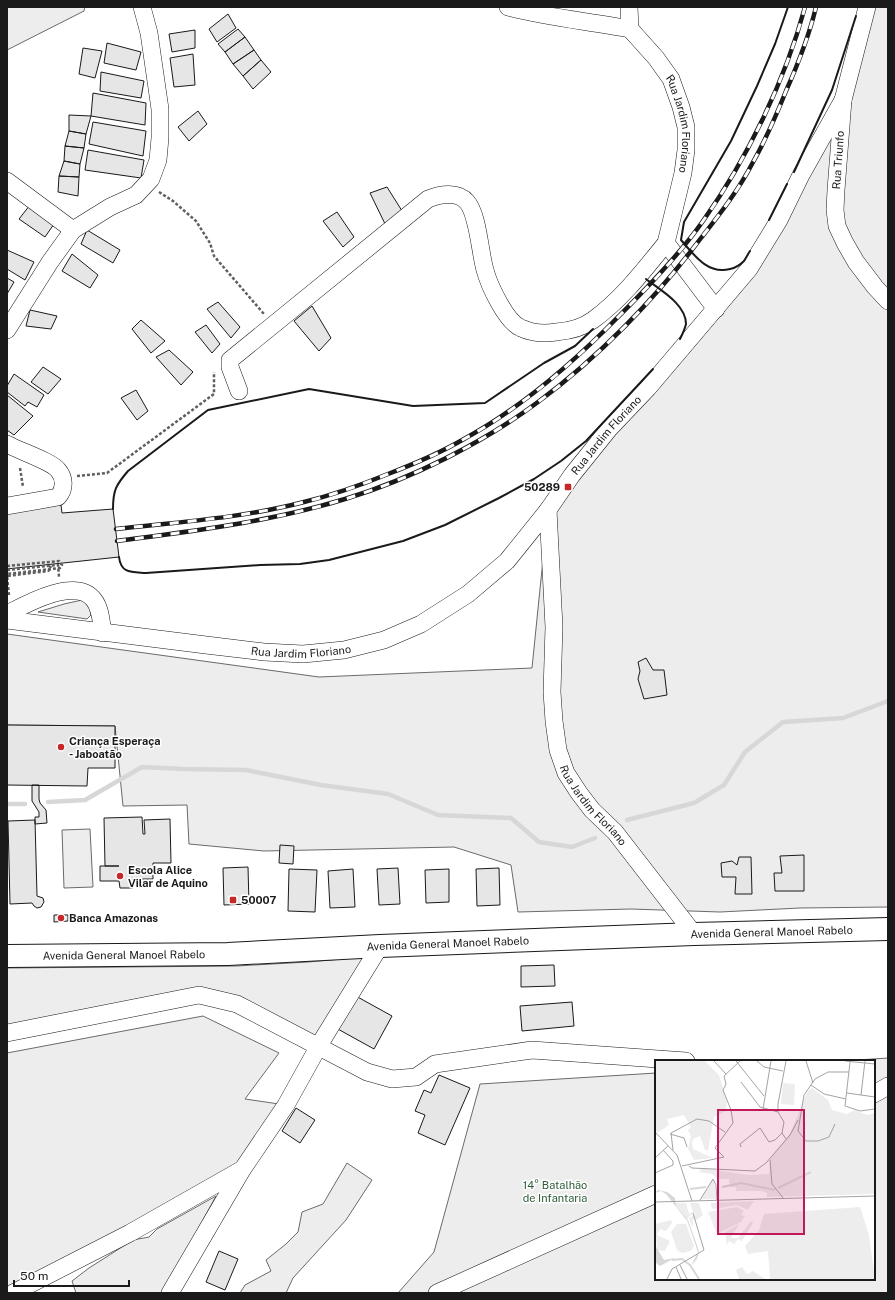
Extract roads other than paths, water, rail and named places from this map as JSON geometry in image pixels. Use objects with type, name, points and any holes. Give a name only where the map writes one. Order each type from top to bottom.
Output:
[{"type":"main road","name":"Avenida General Manoel Rabelo","points":[[7,956],[228,954],[380,946],[694,934],[888,929]]},
{"type":"street","points":[[7,330],[50,262],[73,230],[110,207],[136,195],[151,179],[158,160],[160,109],[149,33],[142,7]]},
{"type":"street","points":[[508,7],[551,17],[630,29],[629,7]]},
{"type":"street","name":"Rua Triunfo","points":[[867,7],[843,100],[835,210],[837,226],[856,262],[888,301]]},
{"type":"street","name":"Rua Jardim Floriano","points":[[630,29],[656,58],[671,79],[686,127],[686,150],[683,173],[666,243]]},
{"type":"street","name":"Rua Jardim Floriano","points":[[10,615],[103,633],[264,652],[303,654],[344,650],[384,640],[421,624],[468,594],[506,561],[548,510],[572,475],[609,429],[648,388],[749,269],[779,220],[801,175],[843,100]]},
{"type":"street","points":[[7,181],[73,230]]},
{"type":"street","points":[[239,391],[229,362],[230,360],[428,200],[437,195],[450,194],[460,196],[468,202],[472,212],[485,271],[495,295],[506,314],[519,328],[535,333],[554,333],[573,330],[592,321],[616,301],[641,274],[666,243],[716,309]]},
{"type":"street","points":[[7,506],[58,497],[62,492],[63,487],[62,478],[58,470],[46,462],[12,447]]},
{"type":"street","name":"Rua Jardim Floriano","points":[[548,510],[554,627],[552,692],[558,750],[566,773],[579,794],[592,810],[615,832],[694,934]]},
{"type":"street","points":[[10,615],[59,591],[78,591],[93,598],[99,611],[103,633]]},
{"type":"street","points":[[170,1293],[242,1170],[286,1105],[318,1046],[380,946]]},
{"type":"street","points":[[7,1033],[199,995],[237,1004],[367,1072],[392,1079],[416,1077],[435,1064],[532,1050],[672,1060]]},
{"type":"street","points":[[875,1093],[888,1086]]},
{"type":"street","points":[[13,1293],[130,1232],[242,1170]]},
{"type":"street","points":[[437,1293],[655,1194]]},
{"type":"waterway","points":[[627,820],[694,803],[724,785],[745,752],[783,722],[843,718],[888,701]]},
{"type":"waterway","points":[[48,802],[85,800],[142,767],[246,770],[321,785],[388,794],[438,815],[511,818],[539,842],[572,847],[595,838]]},
{"type":"waterway","points":[[7,804],[25,804]]},
{"type":"railway","points":[[116,529],[234,516],[304,502],[336,493],[368,482],[446,449],[507,413],[547,383],[585,350],[631,304],[674,258],[703,221],[735,172],[776,91],[797,35],[805,7]]},
{"type":"railway","points":[[117,541],[260,520],[317,507],[370,491],[446,458],[494,432],[538,402],[583,366],[626,326],[665,283],[715,221],[747,174],[770,128],[803,50],[816,7]]},
{"type":"place","name":"50289","points":[[568,487]]},
{"type":"place","name":"Criança Esperaça - Jaboatão","points":[[61,747]]},
{"type":"place","name":"Escola Alice Vilar de Aquino","points":[[120,876]]},
{"type":"place","name":"50007","points":[[233,900]]},
{"type":"place","name":"Banca Amazonas","points":[[61,918]]},
{"type":"park label","name":"14° Batalhão de Infantaria","points":[[555,1191]]}]
